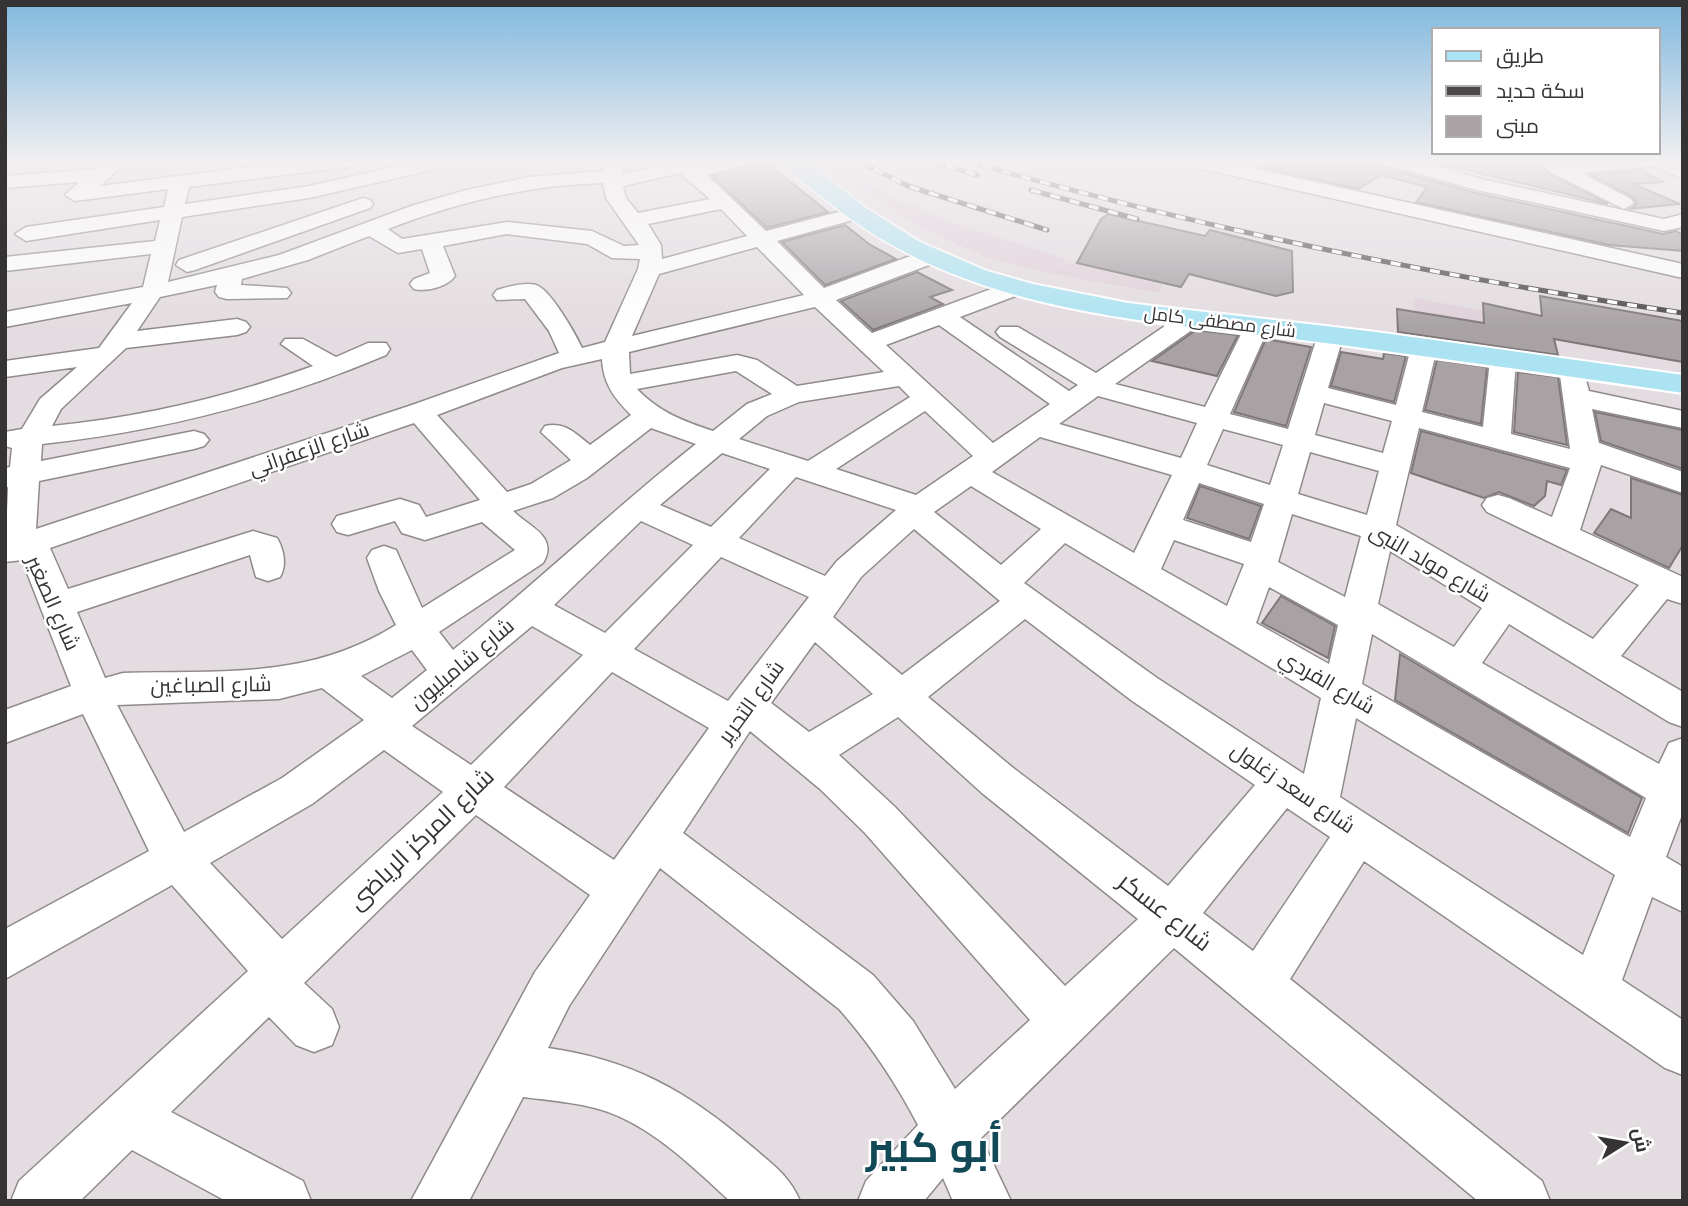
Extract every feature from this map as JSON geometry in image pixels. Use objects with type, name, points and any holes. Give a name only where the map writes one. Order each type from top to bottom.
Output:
[{"type":"main road","name":"شارع مصطفى كامل","points":[[862,216],[929,257],[1018,287],[1112,309],[1331,334],[1503,359],[1575,383],[1683,384]]},
{"type":"main road","name":"شارع مصطفى كامل","points":[[888,216],[904,228],[948,250],[1002,270],[1134,297],[1683,373]]},
{"type":"street","points":[[5,257],[20,233],[44,216]]},
{"type":"street","points":[[118,216],[232,274],[294,268],[380,224],[406,216]]},
{"type":"street","points":[[5,264],[167,241],[210,216]]},
{"type":"street","points":[[5,320],[218,216]]},
{"type":"street","points":[[249,216],[251,242]]},
{"type":"street","points":[[20,233],[167,241],[251,242],[327,216]]},
{"type":"street","points":[[373,216],[398,246],[501,228],[592,238],[620,253],[651,260],[844,216]]},
{"type":"street","points":[[501,228],[504,216]]},
{"type":"street","points":[[631,216],[644,231],[651,260],[614,350],[620,384],[636,406],[648,416],[717,443],[802,468],[917,509]]},
{"type":"street","points":[[634,220],[653,216]]},
{"type":"street","name":"شارع الفردي","points":[[740,216],[820,298],[917,387],[982,465],[1063,527],[1683,891]]},
{"type":"street","points":[[1444,216],[1683,271]]},
{"type":"street","points":[[1564,244],[1572,216]]},
{"type":"street","points":[[1630,216],[1678,226]]},
{"type":"street","points":[[1653,216],[1678,226]]},
{"type":"street","name":"شارع الصغير","points":[[167,241],[112,348],[18,438],[14,476],[18,529],[15,548],[36,553],[93,695],[176,857],[314,1027]]},
{"type":"street","points":[[422,284],[443,276],[431,244],[427,242]]},
{"type":"street","name":"شارع الزعفراني","points":[[15,548],[574,357],[715,327],[820,298],[929,257]]},
{"type":"street","points":[[232,274],[227,292],[279,293]]},
{"type":"street","points":[[869,343],[1018,287]]},
{"type":"street","points":[[505,295],[531,291],[561,330],[574,357]]},
{"type":"street","points":[[942,316],[1086,392],[1213,418],[1396,466]]},
{"type":"street","name":"شارع التحرير","points":[[439,1201],[552,989],[741,714],[821,605],[870,548],[917,509],[1190,320]]},
{"type":"street","points":[[5,369],[237,327]]},
{"type":"street","points":[[1142,573],[1256,327]]},
{"type":"street","points":[[1009,332],[1086,392]]},
{"type":"street","points":[[1236,628],[1261,562],[1331,334]]},
{"type":"street","points":[[294,344],[335,367]]},
{"type":"street","points":[[886,1201],[948,1132],[1301,793],[1341,690],[1424,348]]},
{"type":"street","points":[[18,438],[171,417],[300,380],[377,349]]},
{"type":"street","points":[[1496,440],[1503,359]]},
{"type":"street","points":[[620,384],[737,363],[748,366],[792,395]]},
{"type":"street","points":[[1562,535],[1586,456],[1575,383],[1683,420]]},
{"type":"street","name":"شارع شامبليون","points":[[5,955],[297,791],[390,725],[530,608],[637,507],[757,410],[792,395],[917,387]]},
{"type":"street","name":"شارع المركز الرياضى","points":[[39,1201],[474,790],[714,541],[802,468],[917,387]]},
{"type":"street","points":[[1313,392],[1496,440],[1586,456],[1683,483]]},
{"type":"street","points":[[419,412],[494,507]]},
{"type":"street","points":[[348,524],[400,509],[408,512],[413,525],[425,529],[542,491],[590,460],[648,416]]},
{"type":"street","name":"شارع مولد النبى","points":[[1036,427],[1190,470],[1381,531],[1596,662],[1683,711]]},
{"type":"street","points":[[555,432],[590,460]]},
{"type":"street","points":[[14,476],[194,440]]},
{"type":"street","points":[[1497,505],[1676,585],[1596,662]]},
{"type":"street","name":"شارع الصباغين","points":[[5,727],[93,695],[150,686],[245,687],[279,684],[328,672],[377,653],[531,555],[532,543],[494,507]]},
{"type":"street","name":"شارع عسكر","points":[[637,507],[714,541],[821,605],[901,696],[997,780],[1258,985],[1522,1201]]},
{"type":"street","name":"شارع سعد زغلول","points":[[917,509],[1013,592],[1144,689],[1683,1050]]},
{"type":"street","points":[[1164,525],[1261,562],[1459,668],[1676,773],[1594,990]]},
{"type":"street","points":[[806,755],[901,696],[1013,592],[1063,527]]},
{"type":"street","points":[[56,606],[253,542],[265,546],[268,569]]},
{"type":"street","points":[[384,558],[394,594],[415,630],[451,674]]},
{"type":"street","points":[[1459,668],[1503,606]]},
{"type":"street","points":[[530,608],[609,652],[741,714],[835,776],[880,821],[1064,1021]]},
{"type":"street","points":[[328,672],[390,725],[474,790],[620,890]]},
{"type":"street","points":[[1258,985],[1358,833]]},
{"type":"street","points":[[656,838],[856,992],[882,1017],[904,1047],[983,1201]]},
{"type":"street","points":[[508,1069],[611,1087],[648,1102],[682,1125],[772,1201]]},
{"type":"street","points":[[127,1117],[283,1201]]},
{"type":"shaded area","points":[[902,216],[936,216],[1066,259],[1060,269],[1067,262],[1162,285],[1159,293],[1054,274],[986,257],[915,225]]},
{"type":"shaded area","points":[[1414,298],[1483,311],[1485,323],[1415,312]]},
{"type":"building","points":[[755,216],[812,216],[767,228]]},
{"type":"building","points":[[1118,216],[1205,236],[1210,230],[1292,251],[1293,292],[1276,296],[1189,274],[1181,287],[1077,263],[1101,219]]},
{"type":"building","points":[[1480,216],[1582,216],[1663,234],[1676,231],[1683,235],[1683,251],[1609,245]]},
{"type":"building","points":[[845,225],[869,244],[896,259],[825,285],[782,242]]},
{"type":"building","points":[[917,272],[952,290],[930,297],[943,304],[873,330],[841,301]]},
{"type":"building","points":[[1540,296],[1683,321],[1683,362],[1554,339],[1558,355],[1398,332],[1397,309],[1484,323],[1483,303],[1542,316]]},
{"type":"building","points":[[1196,330],[1238,335],[1217,376],[1152,361]]},
{"type":"building","points":[[1266,339],[1311,347],[1286,426],[1234,412]]},
{"type":"building","points":[[1341,352],[1383,359],[1384,353],[1406,356],[1394,402],[1331,386]]},
{"type":"building","points":[[1437,360],[1487,367],[1481,424],[1425,410]]},
{"type":"building","points":[[1518,372],[1558,377],[1567,445],[1514,432]]},
{"type":"building","points":[[1595,412],[1683,430],[1683,469],[1601,441]]},
{"type":"building","points":[[1421,431],[1567,470],[1561,485],[1547,481],[1545,496],[1534,506],[1499,492],[1484,498],[1411,473]]},
{"type":"building","points":[[1631,478],[1683,495],[1683,545],[1669,568],[1594,533],[1611,509],[1631,518]]},
{"type":"building","points":[[1200,486],[1261,506],[1249,539],[1187,518]]},
{"type":"building","points":[[1281,596],[1335,626],[1328,658],[1262,623]]},
{"type":"building","points":[[1400,654],[1642,798],[1628,833],[1395,700]]},
{"type":"railway","points":[[1004,216],[1047,230]]},
{"type":"railway","points":[[1127,216],[1137,219]]},
{"type":"railway","points":[[1176,216],[1411,267],[1683,313]]},
{"type":"district","name":"أبو كبير","points":[[934,1147]]}]
